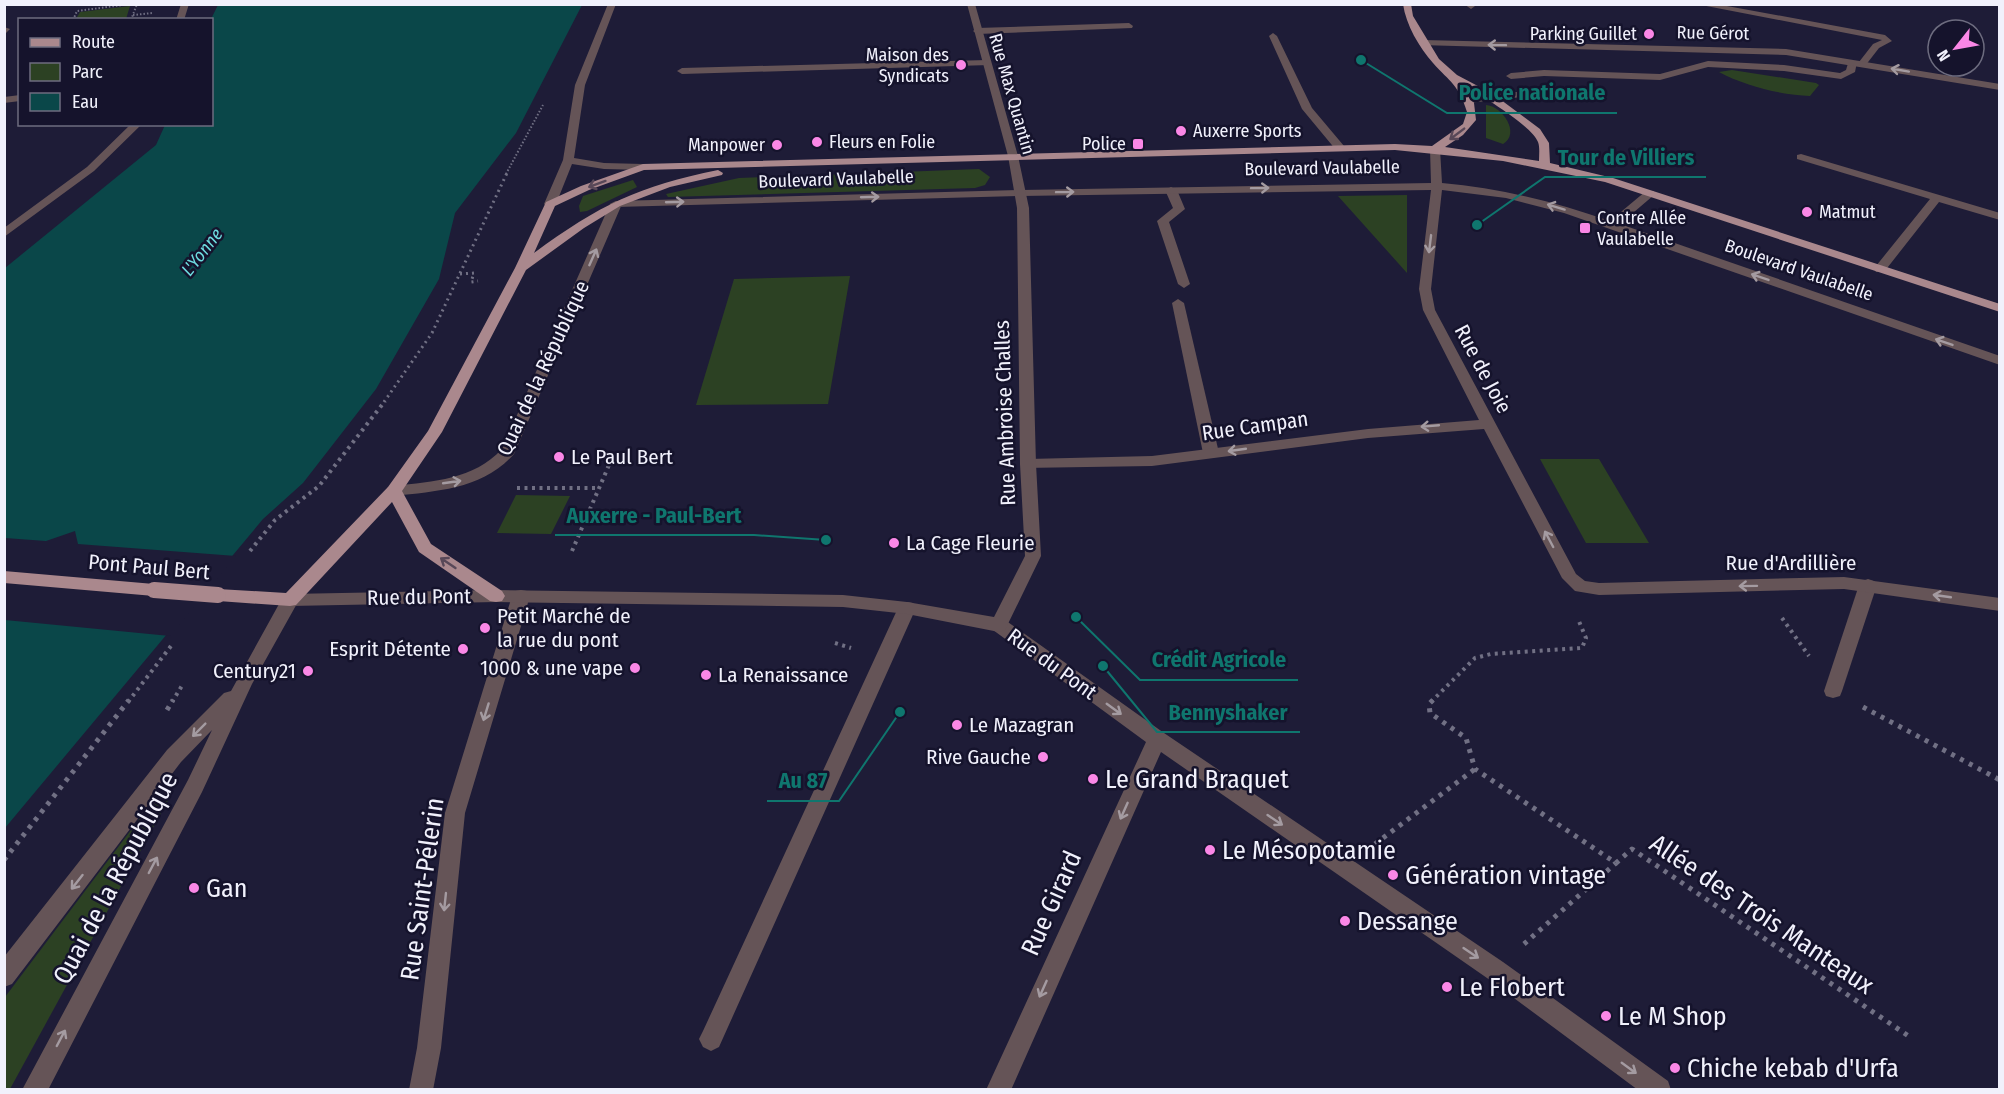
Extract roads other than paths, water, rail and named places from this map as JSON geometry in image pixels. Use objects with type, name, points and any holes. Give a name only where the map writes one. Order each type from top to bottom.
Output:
[{"type":"main road","points":[[1407,4],[1409,16],[1423,43],[1436,61],[1454,76],[1491,96],[1536,131],[1544,143],[1545,164]]},
{"type":"main road","points":[[1435,149],[1463,131],[1471,120],[1472,106],[1454,76]]},
{"type":"main road","name":"Boulevard Vaulabelle","points":[[290,600],[394,491],[435,432],[521,268],[550,204],[585,188],[643,167],[1340,148],[1435,149],[1545,164],[1650,193],[2000,308]]},
{"type":"main road","name":"Boulevard Vaulabelle","points":[[521,268],[586,221],[616,204],[680,181],[757,165]]},
{"type":"main road","points":[[394,491],[425,548],[496,596]]},
{"type":"main road","name":"Pont Paul Bert","points":[[4,577],[290,600]]},
{"type":"street","points":[[550,204],[568,160],[580,85],[612,4]]},
{"type":"street","name":"Rue Max Quantin","points":[[971,4],[1021,193]]},
{"type":"street","points":[[1511,76],[1544,73],[1660,77],[1708,64],[1784,68],[1840,76],[1850,72],[1876,46],[1888,41],[1885,38],[1700,4]]},
{"type":"street","points":[[977,31],[1129,26]]},
{"type":"street","points":[[1273,36],[1307,108],[1340,148]]},
{"type":"street","name":"Rue Gérot","points":[[1423,43],[1770,51],[2000,87]]},
{"type":"street","points":[[682,71],[987,63]]},
{"type":"street","points":[[1468,100],[1535,93]]},
{"type":"street","points":[[4,234],[76,182],[116,148],[135,126]]},
{"type":"street","name":"Rue de Joie","points":[[1435,149],[1437,186],[1425,289],[1429,310],[1570,578],[1581,587]]},
{"type":"street","points":[[1801,158],[2000,217]]},
{"type":"street","name":"Boulevard Vaulabelle","points":[[568,160],[604,166],[643,167]]},
{"type":"street","name":"Boulevard Vaulabelle","points":[[616,204],[1021,193],[1464,187],[1526,198],[1612,225],[2000,361]]},
{"type":"street","points":[[1171,190],[1179,209],[1163,221],[1184,284]]},
{"type":"street","name":"Rue Ambroise Challes","points":[[999,625],[1033,556],[1028,464],[1021,193]]},
{"type":"street","points":[[1612,225],[1650,193]]},
{"type":"street","points":[[1880,269],[1937,198]]},
{"type":"street","name":"Quai de la République","points":[[394,491],[466,480],[486,472],[501,462],[509,451],[616,204]]},
{"type":"street","points":[[1178,303],[1211,453]]},
{"type":"street","name":"Rue Campan","points":[[1028,464],[1168,459],[1370,432],[1437,425],[1488,424]]},
{"type":"street","name":"Rue d'Ardillière","points":[[1581,587],[1599,589],[1844,583],[2000,605]]},
{"type":"street","points":[[1833,691],[1868,585]]},
{"type":"street","name":"Rue du Pont","points":[[290,600],[521,596],[843,601],[907,608],[999,625],[1156,739],[1495,970],[1659,1089]]},
{"type":"street","name":"Rue Saint-Pélerin","points":[[422,1089],[429,1048],[455,813],[521,596]]},
{"type":"street","name":"Quai de la République","points":[[34,1089],[195,786],[240,689],[290,600]]},
{"type":"street","points":[[711,1039],[907,608]]},
{"type":"street","name":"Quai de la République","points":[[4,976],[174,756],[240,689]]},
{"type":"street","name":"Rue Girard","points":[[998,1089],[1156,739]]},
{"type":"water","name":"L'Yonne","points":[[218,5],[582,5],[516,133],[455,213],[439,279],[376,389],[303,483],[263,519],[5,828],[5,268],[156,145],[165,126],[213,126],[212,18]]},
{"type":"place","name":"Parking Guillet","points":[[1649,34]]},
{"type":"place","name":"Police nationale","points":[[1361,60]]},
{"type":"place","name":"Maison des Syndicats","points":[[961,65]]},
{"type":"place","name":"Auxerre Sports","points":[[1181,131]]},
{"type":"place","name":"Fleurs en Folie","points":[[817,142]]},
{"type":"place","name":"Police","points":[[1138,144]]},
{"type":"place","name":"Manpower","points":[[777,145]]},
{"type":"place","name":"Matmut","points":[[1807,212]]},
{"type":"place","name":"Tour de Villiers","points":[[1477,225]]},
{"type":"place","name":"Contre Allée Vaulabelle","points":[[1585,228]]},
{"type":"place","name":"Le Paul Bert","points":[[559,457]]},
{"type":"place","name":"Auxerre - Paul-Bert","points":[[826,540]]},
{"type":"place","name":"La Cage Fleurie","points":[[894,543]]},
{"type":"place","name":"Crédit Agricole","points":[[1076,617]]},
{"type":"place","name":"Petit Marché de la rue du pont","points":[[485,628]]},
{"type":"place","name":"Esprit Détente","points":[[463,649]]},
{"type":"place","name":"Bennyshaker","points":[[1103,666]]},
{"type":"place","name":"1000 & une vape","points":[[635,668]]},
{"type":"place","name":"Century21","points":[[308,671]]},
{"type":"place","name":"La Renaissance","points":[[706,675]]},
{"type":"place","name":"Au 87","points":[[900,712]]},
{"type":"place","name":"Le Mazagran","points":[[957,725]]},
{"type":"place","name":"Rive Gauche","points":[[1043,757]]},
{"type":"place","name":"Le Grand Braquet","points":[[1093,779]]},
{"type":"place","name":"Le Mésopotamie","points":[[1210,850]]},
{"type":"place","name":"Génération vintage","points":[[1393,875]]},
{"type":"place","name":"Gan","points":[[194,888]]},
{"type":"place","name":"Dessange","points":[[1345,921]]},
{"type":"place","name":"Le Flobert","points":[[1447,987]]},
{"type":"place","name":"Le M Shop","points":[[1606,1016]]},
{"type":"place","name":"Chiche kebab d'Urfa","points":[[1675,1068]]}]
